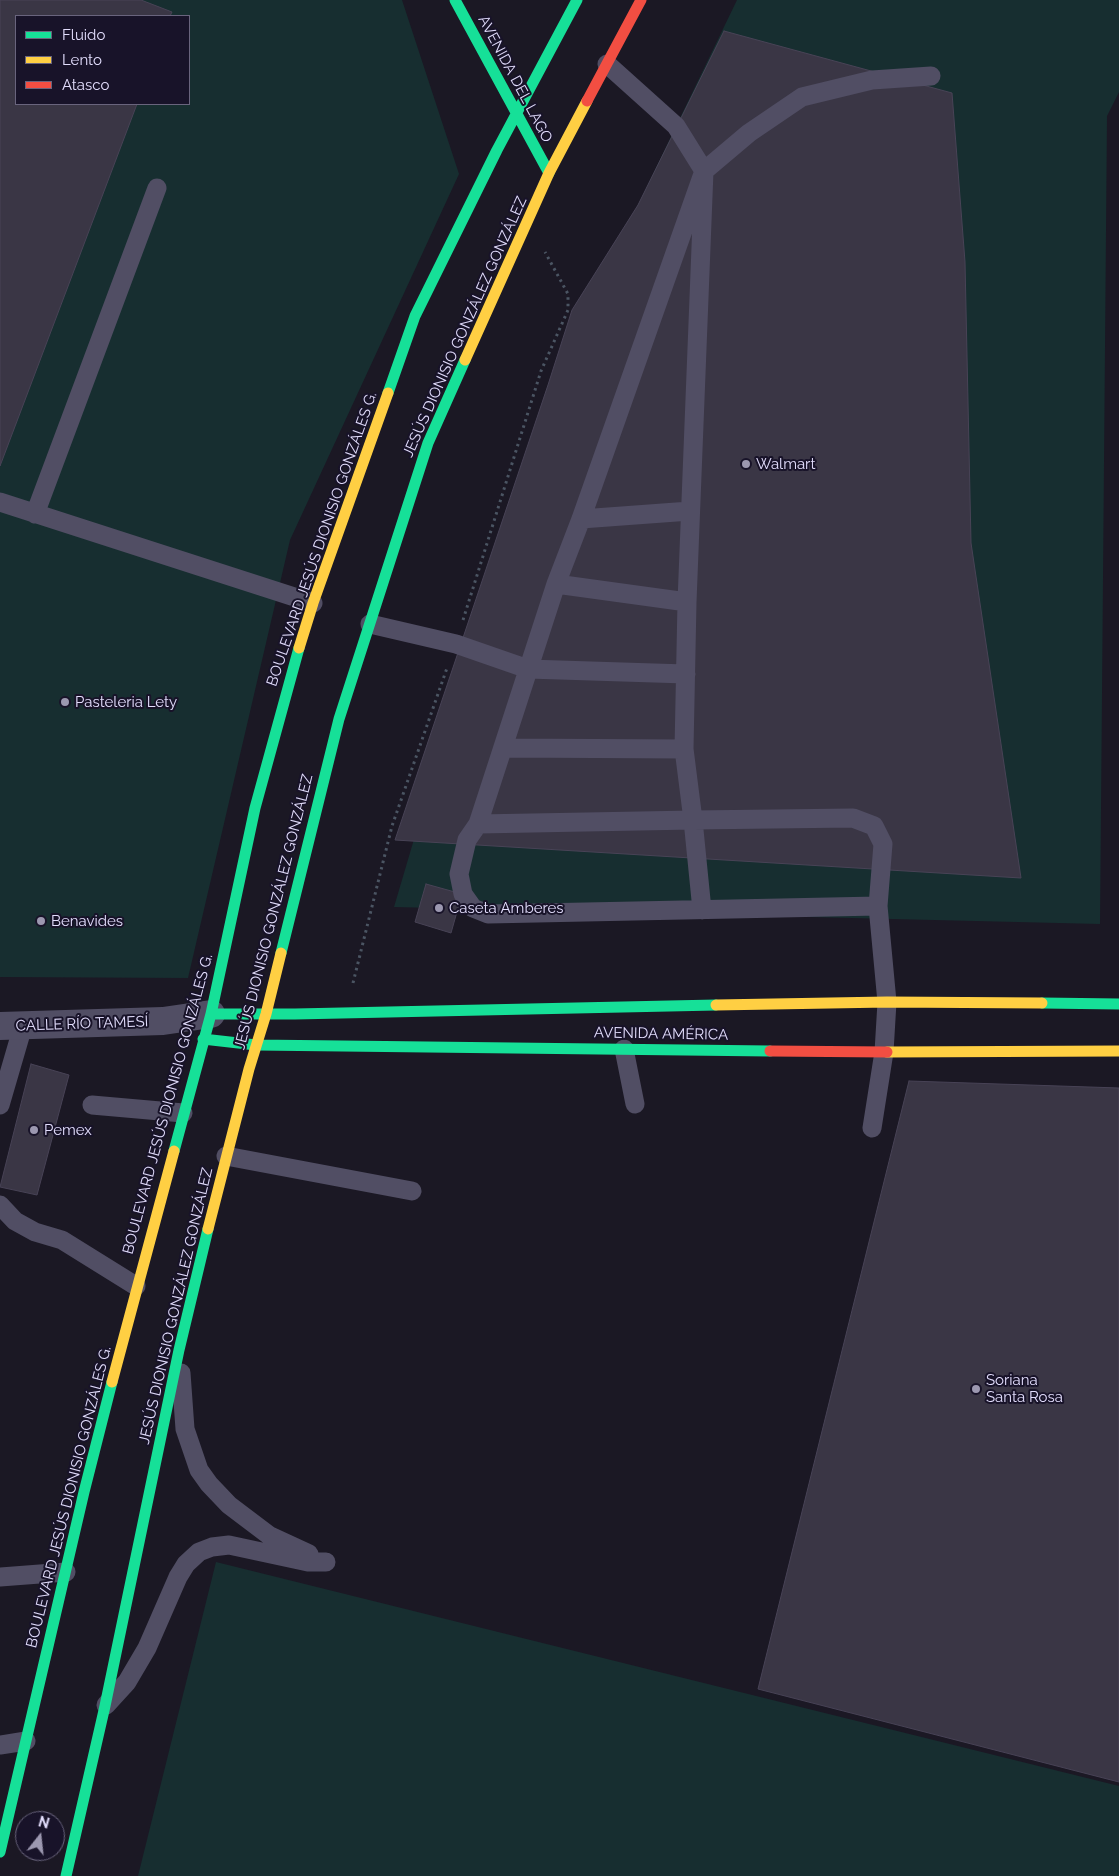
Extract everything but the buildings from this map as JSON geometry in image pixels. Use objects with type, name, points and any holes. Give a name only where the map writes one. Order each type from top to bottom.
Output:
[{"type":"main road","name":"AVENIDA DEL LAGO","points":[[455,0],[548,173]]},
{"type":"main road","points":[[516,113],[577,0]]},
{"type":"main road","name":"JESÚS DIONISIO GONZÁLEZ GONZÁLEZ","points":[[66,1876],[105,1706],[179,1350],[226,1156],[266,1014],[339,719],[428,443],[548,173],[641,0]]},
{"type":"main road","name":"BOULEVARD JESÚS DIONISIO GONZÁLES G.","points":[[0,1852],[136,1286],[207,1026],[254,808],[292,670],[415,316],[516,113]]},
{"type":"main road","name":"AVENIDA AMÉRICA","points":[[207,1026],[266,1014],[887,1002],[1119,1004]]},
{"type":"main road","name":"AVENIDA AMÉRICA","points":[[207,1026],[256,1045],[884,1052],[1119,1051]]},
{"type":"street","name":"CALLE RÍO TAMESÍ","points":[[11,1026],[163,1021],[207,1026]]},
{"type":"lane","points":[[606,64],[676,126],[704,172],[690,512],[684,749],[702,910]]},
{"type":"lane","points":[[878,906],[488,914],[474,908],[463,894],[459,874],[467,840],[478,824],[556,584],[581,519],[704,172],[749,133],[802,97],[872,80],[930,76]]},
{"type":"lane","points":[[35,514],[157,188]]},
{"type":"lane","points":[[0,502],[314,603]]},
{"type":"lane","points":[[581,519],[690,512]]},
{"type":"lane","points":[[556,584],[687,602]]},
{"type":"lane","points":[[370,624],[456,644],[528,668],[686,674]]},
{"type":"lane","points":[[504,748],[684,749]]},
{"type":"lane","points":[[478,824],[854,818],[874,826],[883,844],[878,906],[887,1002],[884,1052],[872,1128]]},
{"type":"lane","points":[[0,1105],[11,1026]]},
{"type":"lane","points":[[624,1049],[635,1104]]},
{"type":"lane","points":[[92,1105],[184,1113]]},
{"type":"lane","points":[[226,1156],[412,1191]]},
{"type":"lane","points":[[0,1205],[15,1221],[35,1232],[62,1240],[136,1286]]},
{"type":"lane","points":[[105,1706],[127,1682],[147,1648],[178,1577],[186,1564],[199,1552],[212,1547],[230,1545],[308,1562],[326,1562],[270,1536],[229,1505],[209,1484],[199,1470],[185,1430],[179,1350]]},
{"type":"lane","points":[[0,1577],[66,1572]]},
{"type":"lane","points":[[0,1745],[26,1741]]},
{"type":"path","points":[[346,1013],[392,826],[456,644],[541,371],[568,310],[568,294],[528,220]]},
{"type":"green space","points":[[0,0],[402,0],[459,174],[290,540],[188,978],[0,977]]},
{"type":"green space","name":"Walmart","points":[[737,0],[1119,0],[1119,92],[1107,116],[1100,924],[394,907],[548,385]]},
{"type":"green space","points":[[216,1562],[1119,1786],[1119,1876],[138,1876]]},
{"type":"traffic: fast","points":[[455,0],[549,173]]},
{"type":"traffic: fast","points":[[388,393],[415,316],[497,150],[577,0]]},
{"type":"traffic: fast","points":[[281,953],[339,719],[428,443],[465,360]]},
{"type":"traffic: fast","points":[[174,1151],[211,1014],[255,808],[299,648]]},
{"type":"traffic: fast","points":[[1042,1003],[1119,1004]]},
{"type":"traffic: fast","points":[[211,1014],[716,1005]]},
{"type":"traffic: fast","points":[[203,1039],[256,1045],[770,1051]]},
{"type":"traffic: fast","points":[[66,1876],[105,1706],[179,1350],[208,1229]]},
{"type":"traffic: fast","points":[[0,1852],[84,1492],[112,1382]]},
{"type":"traffic: slow","points":[[465,360],[549,173],[587,101]]},
{"type":"traffic: slow","points":[[299,648],[313,603],[388,393]]},
{"type":"traffic: slow","points":[[208,1229],[281,953]]},
{"type":"traffic: slow","points":[[716,1005],[887,1002],[1042,1003]]},
{"type":"traffic: slow","points":[[887,1052],[1119,1051]]},
{"type":"traffic: slow","points":[[112,1382],[174,1151]]},
{"type":"traffic: jam","points":[[587,101],[641,0]]},
{"type":"traffic: jam","points":[[770,1051],[887,1052]]},
{"type":"place","name":"Walmart","points":[[746,464]]},
{"type":"place","name":"Pasteleria Lety","points":[[65,702]]},
{"type":"place","name":"Caseta Amberes","points":[[439,908]]},
{"type":"place","name":"Benavides","points":[[41,921]]},
{"type":"place","name":"Pemex","points":[[34,1130]]},
{"type":"place","name":"Soriana Santa Rosa","points":[[976,1389]]}]
